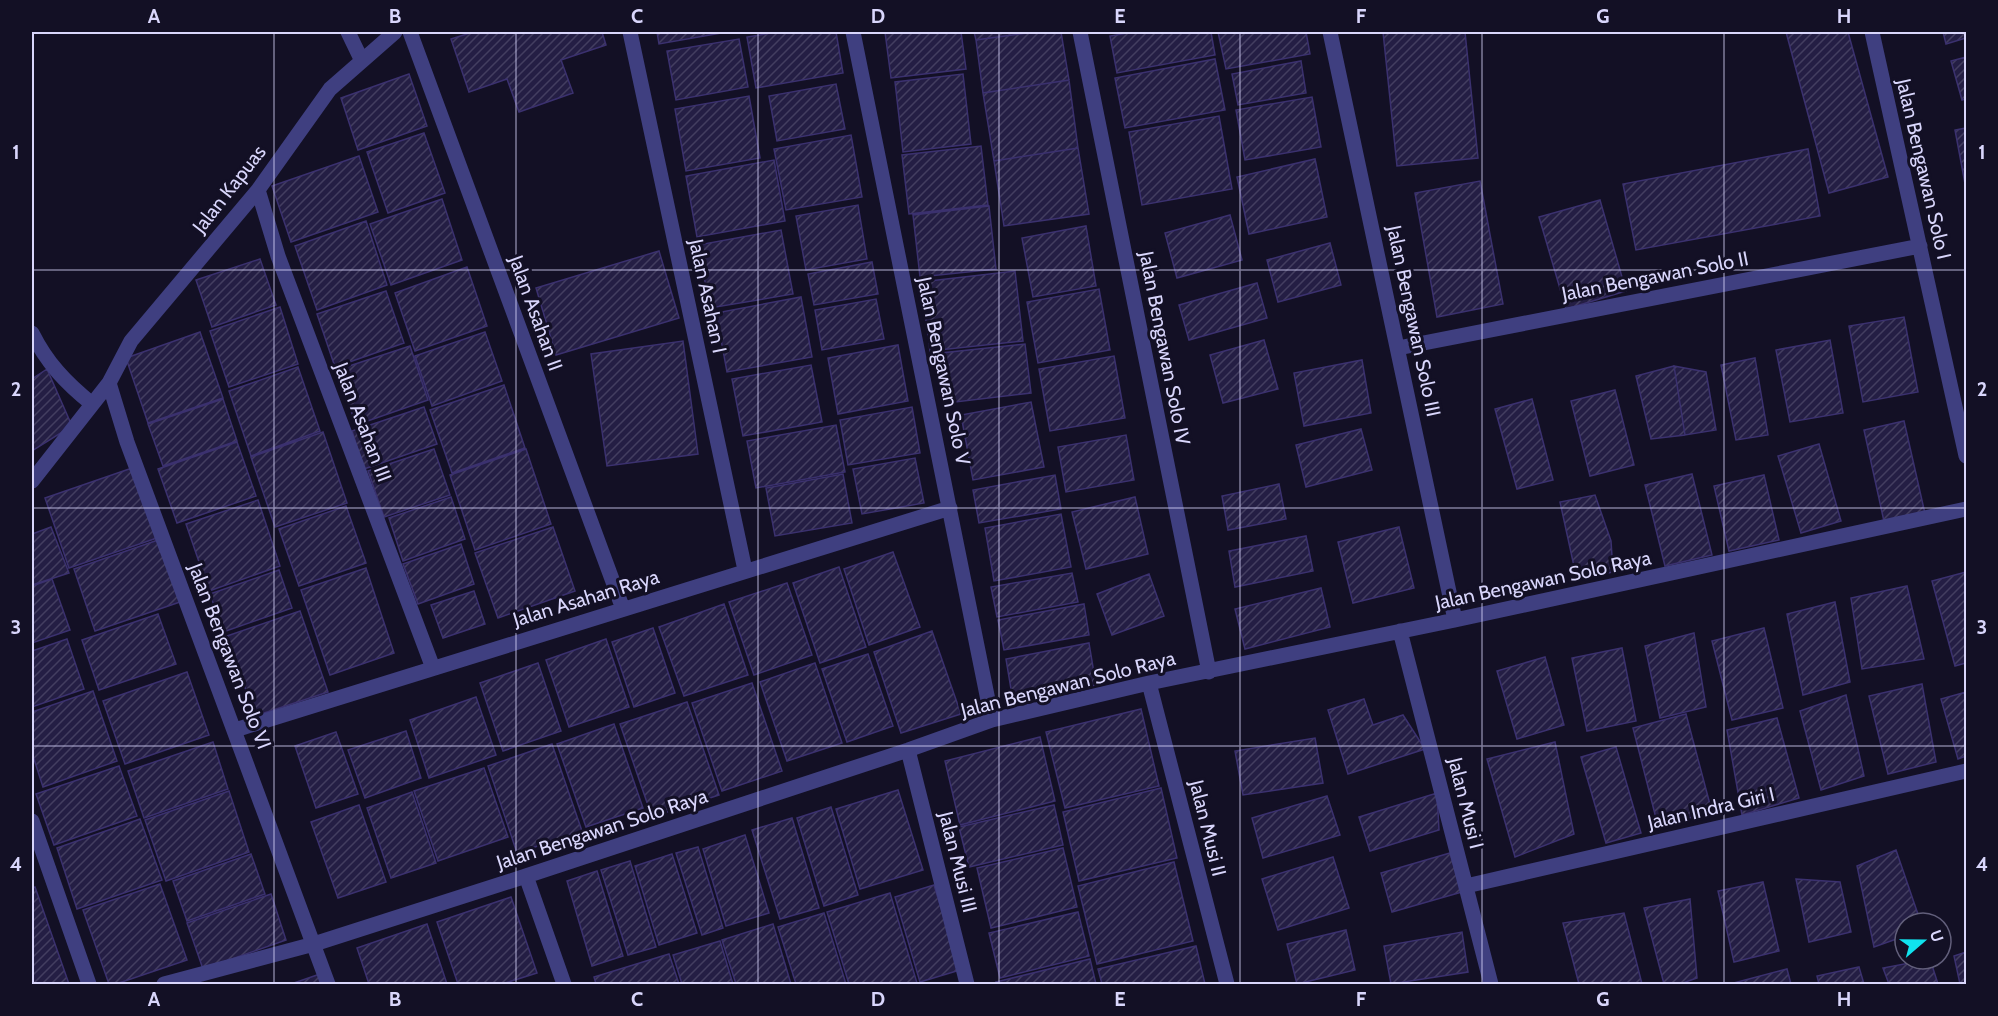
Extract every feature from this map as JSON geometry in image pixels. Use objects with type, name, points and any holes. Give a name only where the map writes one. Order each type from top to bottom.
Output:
[{"type":"street","points":[[348,32],[362,61]]},
{"type":"street","name":"Jalan Kapuas","points":[[109,383],[131,341],[258,190],[330,89],[395,32]]},
{"type":"street","name":"Jalan Asahan II","points":[[410,32],[623,609]]},
{"type":"street","name":"Jalan Asahan I","points":[[630,32],[745,570]]},
{"type":"street","name":"Jalan Bengawan Solo V","points":[[853,32],[992,720]]},
{"type":"street","name":"Jalan Bengawan Solo IV","points":[[1080,32],[1209,672]]},
{"type":"street","name":"Jalan Bengawan Solo III","points":[[1330,32],[1455,620]]},
{"type":"street","name":"Jalan Bengawan Solo I","points":[[1872,32],[1966,456]]},
{"type":"street","name":"Jalan Asahan III","points":[[258,190],[278,256],[433,668]]},
{"type":"street","name":"Jalan Bengawan Solo II","points":[[1398,348],[1920,246]]},
{"type":"street","points":[[32,333],[51,367],[92,404]]},
{"type":"street","points":[[32,481],[109,383]]},
{"type":"street","name":"Jalan Bengawan Solo VI","points":[[109,383],[127,442],[328,984]]},
{"type":"street","name":"Jalan Asahan Raya","points":[[235,730],[950,508]]},
{"type":"street","name":"Jalan Bengawan Solo Raya","points":[[164,984],[314,944],[908,750],[992,720],[1149,683],[1455,620],[1966,509]]},
{"type":"street","name":"Jalan Musi I","points":[[1400,631],[1491,984]]},
{"type":"street","name":"Jalan Musi II","points":[[1149,683],[1227,984]]},
{"type":"street","name":"Jalan Musi III","points":[[908,750],[967,984]]},
{"type":"street","name":"Jalan Indra Giri I","points":[[1466,886],[1966,771]]},
{"type":"street","points":[[32,821],[89,984]]},
{"type":"street","points":[[526,876],[564,984]]},
{"type":"building","points":[[473,32],[602,32],[606,45],[561,60],[573,93],[519,112],[507,79],[469,92],[451,39]]},
{"type":"building","points":[[657,32],[727,32],[659,44]]},
{"type":"building","points":[[777,32],[836,32],[843,73],[756,88],[747,37]]},
{"type":"building","points":[[885,32],[961,32],[966,69],[891,78]]},
{"type":"building","points":[[974,32],[1034,32],[976,40]]},
{"type":"building","points":[[1034,32],[1061,32],[1069,80],[983,93],[976,40]]},
{"type":"building","points":[[1133,32],[1211,32],[1215,55],[1117,73],[1110,36]]},
{"type":"building","points":[[1218,32],[1306,32],[1310,54],[1226,69]]},
{"type":"building","points":[[1383,32],[1465,32],[1478,158],[1397,166]]},
{"type":"building","points":[[1786,32],[1848,32],[1888,177],[1829,193]]},
{"type":"building","points":[[1943,32],[1966,32],[1966,38],[1946,44]]},
{"type":"building","points":[[739,39],[748,87],[676,100],[667,51]]},
{"type":"building","points":[[1966,57],[1966,99],[1962,100],[1951,61]]},
{"type":"building","points":[[1215,59],[1225,110],[1125,128],[1115,78]]},
{"type":"building","points":[[1301,61],[1306,93],[1238,105],[1232,74]]},
{"type":"building","points":[[409,74],[427,126],[358,150],[341,98]]},
{"type":"building","points":[[963,74],[971,144],[903,152],[895,82]]},
{"type":"building","points":[[1069,80],[1078,148],[994,161],[983,93]]},
{"type":"building","points":[[836,84],[845,129],[777,141],[769,96]]},
{"type":"building","points":[[749,96],[760,158],[686,171],[675,109]]},
{"type":"building","points":[[1312,97],[1321,147],[1245,160],[1236,110]]},
{"type":"building","points":[[1219,116],[1232,189],[1142,205],[1129,132]]},
{"type":"building","points":[[1966,128],[1966,189],[1955,130]]},
{"type":"building","points":[[424,133],[445,193],[388,213],[367,152]]},
{"type":"building","points":[[851,135],[862,197],[786,210],[774,149]]},
{"type":"building","points":[[981,146],[988,205],[909,214],[902,155]]},
{"type":"building","points":[[1078,148],[1089,214],[1004,226],[994,161]]},
{"type":"building","points":[[1808,149],[1820,216],[1636,250],[1623,184]]},
{"type":"building","points":[[359,156],[378,212],[291,242],[272,186]]},
{"type":"building","points":[[1315,159],[1327,217],[1249,234],[1237,177]]},
{"type":"building","points":[[774,160],[785,221],[697,237],[686,176]]},
{"type":"building","points":[[1480,181],[1503,304],[1437,317],[1415,193]]},
{"type":"building","points":[[442,199],[462,260],[391,285],[370,224]]},
{"type":"building","points":[[1600,200],[1626,291],[1566,309],[1539,217]]},
{"type":"building","points":[[858,205],[867,259],[806,270],[796,216]]},
{"type":"building","points":[[989,206],[996,269],[920,277],[913,215]]},
{"type":"building","points":[[1230,215],[1242,260],[1177,278],[1165,233]]},
{"type":"building","points":[[366,221],[387,285],[317,310],[295,246]]},
{"type":"building","points":[[1086,226],[1096,286],[1033,297],[1022,238]]},
{"type":"building","points":[[781,230],[793,294],[710,308],[698,245]]},
{"type":"building","points":[[1330,243],[1341,285],[1278,302],[1267,260]]},
{"type":"building","points":[[659,251],[679,318],[556,355],[536,288]]},
{"type":"building","points":[[260,259],[276,305],[212,327],[196,280]]},
{"type":"building","points":[[872,262],[878,294],[814,305],[808,274]]},
{"type":"building","points":[[467,267],[487,326],[415,351],[395,293]]},
{"type":"building","points":[[1015,271],[1023,341],[930,351],[921,282]]},
{"type":"building","points":[[1257,283],[1267,318],[1189,340],[1179,305]]},
{"type":"building","points":[[1099,289],[1110,350],[1038,363],[1027,302]]},
{"type":"building","points":[[386,291],[404,343],[335,367],[317,314]]},
{"type":"building","points":[[801,297],[812,357],[727,372],[716,313]]},
{"type":"building","points":[[876,299],[884,339],[822,350],[815,310]]},
{"type":"building","points":[[280,307],[298,364],[229,387],[210,331]]},
{"type":"building","points":[[1904,317],[1918,392],[1863,402],[1849,326]]},
{"type":"building","points":[[200,332],[223,398],[148,423],[126,358]]},
{"type":"building","points":[[485,332],[502,381],[432,406],[415,356]]},
{"type":"building","points":[[1264,340],[1278,389],[1223,403],[1210,355]]},
{"type":"building","points":[[1830,340],[1843,413],[1790,422],[1776,350]]},
{"type":"building","points":[[683,341],[698,454],[607,466],[591,354]]},
{"type":"building","points":[[1025,344],[1031,393],[947,403],[941,353]]},
{"type":"building","points":[[898,345],[908,401],[838,414],[828,358]]},
{"type":"building","points":[[410,346],[428,400],[356,425],[337,370]]},
{"type":"building","points":[[1114,356],[1125,418],[1050,431],[1039,369]]},
{"type":"building","points":[[1755,358],[1768,435],[1736,440],[1721,365]]},
{"type":"building","points":[[1362,360],[1371,413],[1304,426],[1294,373]]},
{"type":"building","points":[[811,365],[822,422],[743,436],[732,379]]},
{"type":"building","points":[[1674,366],[1685,435],[1651,439],[1636,376]]},
{"type":"building","points":[[1674,366],[1706,372],[1716,430],[1685,435]]},
{"type":"building","points":[[298,367],[320,431],[251,456],[229,391]]},
{"type":"building","points":[[47,369],[72,426],[32,451],[32,379]]},
{"type":"building","points":[[504,385],[525,448],[452,473],[430,410]]},
{"type":"building","points":[[1615,390],[1634,465],[1590,476],[1571,401]]},
{"type":"building","points":[[223,399],[237,441],[163,466],[148,424]]},
{"type":"building","points":[[1532,399],[1553,480],[1517,489],[1495,409]]},
{"type":"building","points":[[1031,402],[1044,467],[973,480],[961,415]]},
{"type":"building","points":[[424,407],[437,444],[364,469],[352,431]]},
{"type":"building","points":[[912,407],[920,453],[848,465],[840,420]]},
{"type":"building","points":[[1904,421],[1926,518],[1885,526],[1864,430]]},
{"type":"building","points":[[836,425],[845,472],[756,488],[747,441]]},
{"type":"building","points":[[1361,429],[1372,470],[1306,487],[1296,445]]},
{"type":"building","points":[[323,432],[347,503],[275,527],[251,457]]},
{"type":"building","points":[[1126,435],[1134,480],[1066,492],[1058,447]]},
{"type":"building","points":[[237,442],[256,496],[177,523],[158,469]]},
{"type":"building","points":[[1819,444],[1841,521],[1801,533],[1778,456]]},
{"type":"building","points":[[434,449],[450,495],[384,517],[368,471]]},
{"type":"building","points":[[526,449],[551,524],[475,550],[450,475]]},
{"type":"building","points":[[915,458],[924,503],[862,514],[853,469]]},
{"type":"building","points":[[135,467],[160,537],[69,568],[45,498]]},
{"type":"building","points":[[843,474],[852,523],[775,536],[766,488]]},
{"type":"building","points":[[1692,474],[1712,555],[1665,566],[1645,485]]},
{"type":"building","points":[[1055,475],[1061,509],[979,523],[973,490]]},
{"type":"building","points":[[1764,475],[1779,540],[1729,551],[1714,486]]},
{"type":"building","points":[[1279,484],[1286,519],[1228,530],[1222,496]]},
{"type":"building","points":[[1595,495],[1611,541],[1613,572],[1577,580],[1560,502]]},
{"type":"building","points":[[451,497],[465,539],[403,561],[389,518]]},
{"type":"building","points":[[1135,497],[1148,554],[1086,569],[1072,512]]},
{"type":"building","points":[[258,500],[280,566],[209,591],[186,524]]},
{"type":"building","points":[[346,506],[366,563],[299,586],[279,529]]},
{"type":"building","points":[[1061,514],[1071,567],[994,581],[985,528]]},
{"type":"building","points":[[51,527],[69,573],[32,585],[32,534]]},
{"type":"building","points":[[553,527],[575,591],[498,618],[475,553]]},
{"type":"building","points":[[1399,527],[1414,588],[1353,603],[1338,542]]},
{"type":"building","points":[[1306,536],[1313,571],[1235,587],[1229,551]]},
{"type":"building","points":[[158,540],[180,602],[95,631],[74,569]]},
{"type":"building","points":[[461,544],[474,584],[418,604],[403,564]]},
{"type":"building","points":[[893,552],[920,627],[869,645],[844,569]]},
{"type":"building","points":[[839,567],[866,647],[820,663],[793,583]]},
{"type":"building","points":[[366,568],[394,653],[330,675],[301,590]]},
{"type":"building","points":[[279,570],[292,608],[223,632],[210,594]]},
{"type":"building","points":[[1966,572],[1966,663],[1955,666],[1932,581]]},
{"type":"building","points":[[1072,573],[1078,602],[997,617],[991,587]]},
{"type":"building","points":[[1149,574],[1164,616],[1112,635],[1097,594]]},
{"type":"building","points":[[52,579],[70,630],[32,643],[32,586]]},
{"type":"building","points":[[787,583],[812,655],[754,675],[729,602]]},
{"type":"building","points":[[1907,586],[1924,659],[1862,669],[1851,598]]},
{"type":"building","points":[[1321,588],[1330,627],[1245,649],[1235,609]]},
{"type":"building","points":[[474,591],[485,624],[443,638],[431,605]]},
{"type":"building","points":[[1835,602],[1850,682],[1803,695],[1787,614]]},
{"type":"building","points":[[724,604],[748,675],[684,696],[659,627]]},
{"type":"building","points":[[1084,604],[1089,635],[1004,650],[998,620]]},
{"type":"building","points":[[300,611],[328,692],[255,716],[227,636]]},
{"type":"building","points":[[158,614],[176,664],[99,690],[82,640]]},
{"type":"building","points":[[653,628],[675,693],[634,707],[612,642]]},
{"type":"building","points":[[1764,628],[1783,708],[1732,720],[1712,641]]},
{"type":"building","points":[[932,631],[961,714],[901,733],[874,652]]},
{"type":"building","points":[[1694,633],[1706,707],[1660,718],[1645,646]]},
{"type":"building","points":[[67,639],[84,689],[32,707],[32,651]]},
{"type":"building","points":[[606,639],[629,707],[569,727],[546,660]]},
{"type":"building","points":[[1089,643],[1096,685],[1013,701],[1006,659]]},
{"type":"building","points":[[1622,648],[1636,721],[1587,731],[1572,658]]},
{"type":"building","points":[[868,654],[893,726],[847,742],[822,669]]},
{"type":"building","points":[[1545,657],[1564,725],[1517,739],[1497,671]]},
{"type":"building","points":[[538,663],[561,731],[503,751],[480,683]]},
{"type":"building","points":[[815,663],[842,743],[787,761],[760,682]]},
{"type":"building","points":[[187,672],[209,735],[125,764],[103,701]]},
{"type":"building","points":[[752,683],[782,771],[722,791],[692,703]]},
{"type":"building","points":[[1922,684],[1936,762],[1888,774],[1869,696]]},
{"type":"building","points":[[93,691],[117,761],[43,787],[32,753],[32,712]]},
{"type":"building","points":[[1966,692],[1966,756],[1958,759],[1941,699]]},
{"type":"building","points":[[1846,695],[1864,776],[1821,790],[1800,711]]},
{"type":"building","points":[[476,697],[496,755],[429,778],[410,720]]},
{"type":"building","points":[[1364,699],[1373,725],[1403,715],[1425,749],[1348,774],[1328,710]]},
{"type":"building","points":[[687,702],[719,795],[652,817],[620,724]]},
{"type":"building","points":[[1141,709],[1159,786],[1065,808],[1046,732]]},
{"type":"building","points":[[1686,714],[1712,812],[1658,826],[1633,728]]},
{"type":"building","points":[[1777,718],[1799,798],[1742,815],[1727,730]]},
{"type":"building","points":[[614,724],[643,808],[586,827],[557,744]]},
{"type":"building","points":[[406,731],[421,778],[365,798],[348,750]]},
{"type":"building","points":[[336,732],[358,794],[316,808],[295,746]]},
{"type":"building","points":[[1040,737],[1055,801],[960,825],[945,761]]},
{"type":"building","points":[[1315,738],[1323,783],[1243,795],[1235,751]]},
{"type":"building","points":[[213,742],[228,789],[144,818],[128,771]]},
{"type":"building","points":[[1555,742],[1574,834],[1515,857],[1487,759]]},
{"type":"building","points":[[552,744],[582,831],[517,853],[488,766]]},
{"type":"building","points":[[1616,747],[1641,833],[1606,843],[1581,757]]},
{"type":"building","points":[[119,766],[137,816],[54,845],[36,794]]},
{"type":"building","points":[[484,768],[508,837],[438,861],[414,791]]},
{"type":"building","points":[[1161,788],[1177,858],[1079,881],[1063,812]]},
{"type":"building","points":[[898,790],[923,870],[860,889],[836,809]]},
{"type":"building","points":[[229,791],[249,852],[166,881],[145,820]]},
{"type":"building","points":[[412,792],[436,863],[391,878],[367,808]]},
{"type":"building","points":[[1437,793],[1439,830],[1370,851],[1359,817]]},
{"type":"building","points":[[1327,796],[1340,835],[1263,858],[1252,818]]},
{"type":"building","points":[[359,805],[386,882],[338,898],[311,822]]},
{"type":"building","points":[[1054,805],[1063,845],[969,867],[959,827]]},
{"type":"building","points":[[831,807],[858,895],[824,906],[797,818]]},
{"type":"building","points":[[792,818],[819,908],[780,919],[752,830]]},
{"type":"building","points":[[140,819],[162,880],[77,909],[57,848]]},
{"type":"building","points":[[745,835],[769,913],[726,926],[703,849]]},
{"type":"building","points":[[698,847],[723,928],[702,935],[676,853]]},
{"type":"building","points":[[1063,848],[1077,907],[991,928],[977,868]]},
{"type":"building","points":[[1896,850],[1917,911],[1893,911],[1893,940],[1874,947],[1857,866]]},
{"type":"building","points":[[1450,853],[1462,892],[1392,912],[1381,873]]},
{"type":"building","points":[[251,854],[265,894],[187,921],[173,881]]},
{"type":"building","points":[[672,854],[697,933],[659,945],[635,866]]},
{"type":"building","points":[[1333,857],[1349,908],[1278,930],[1262,879]]},
{"type":"building","points":[[630,861],[656,947],[628,955],[601,870]]},
{"type":"building","points":[[1174,862],[1193,941],[1097,964],[1078,886]]},
{"type":"building","points":[[597,871],[623,956],[592,966],[567,881]]},
{"type":"building","points":[[1796,879],[1840,882],[1851,932],[1809,942]]},
{"type":"building","points":[[1763,882],[1779,951],[1734,962],[1718,891]]},
{"type":"building","points":[[160,884],[187,960],[116,984],[109,984],[83,910]]},
{"type":"building","points":[[934,885],[960,970],[920,982],[895,897]]},
{"type":"building","points":[[35,887],[69,984],[32,984],[32,888]]},
{"type":"building","points":[[890,893],[917,983],[849,984],[827,912]]},
{"type":"building","points":[[271,894],[286,940],[203,969],[187,923]]},
{"type":"building","points":[[511,897],[537,973],[502,984],[458,984],[437,922]]},
{"type":"building","points":[[1690,899],[1697,978],[1680,984],[1664,984],[1644,908]]},
{"type":"building","points":[[1078,912],[1089,956],[1000,978],[989,933]]},
{"type":"building","points":[[824,913],[846,984],[796,984],[778,927]]},
{"type":"building","points":[[1624,913],[1642,984],[1579,984],[1563,923]]},
{"type":"building","points":[[427,924],[447,984],[369,984],[357,948]]},
{"type":"building","points":[[773,924],[791,984],[736,984],[722,940]]},
{"type":"building","points":[[1346,930],[1355,970],[1297,984],[1287,944]]},
{"type":"building","points":[[1462,932],[1468,972],[1391,984],[1384,946]]},
{"type":"building","points":[[720,941],[733,984],[682,984],[673,955]]},
{"type":"building","points":[[1196,946],[1205,984],[1102,984],[1098,969]]},
{"type":"building","points":[[1966,952],[1966,984],[1960,984],[1954,956]]},
{"type":"building","points":[[669,954],[679,984],[596,984],[594,977]]},
{"type":"building","points":[[1090,959],[1096,984],[997,984],[996,982]]},
{"type":"building","points":[[1893,966],[1893,971],[1934,971],[1938,984],[1889,984],[1883,968]]},
{"type":"building","points":[[1859,967],[1864,984],[1819,984],[1817,976]]},
{"type":"building","points":[[1787,969],[1791,984],[1730,984]]},
{"type":"building","points":[[320,974],[324,984],[291,984]]}]
